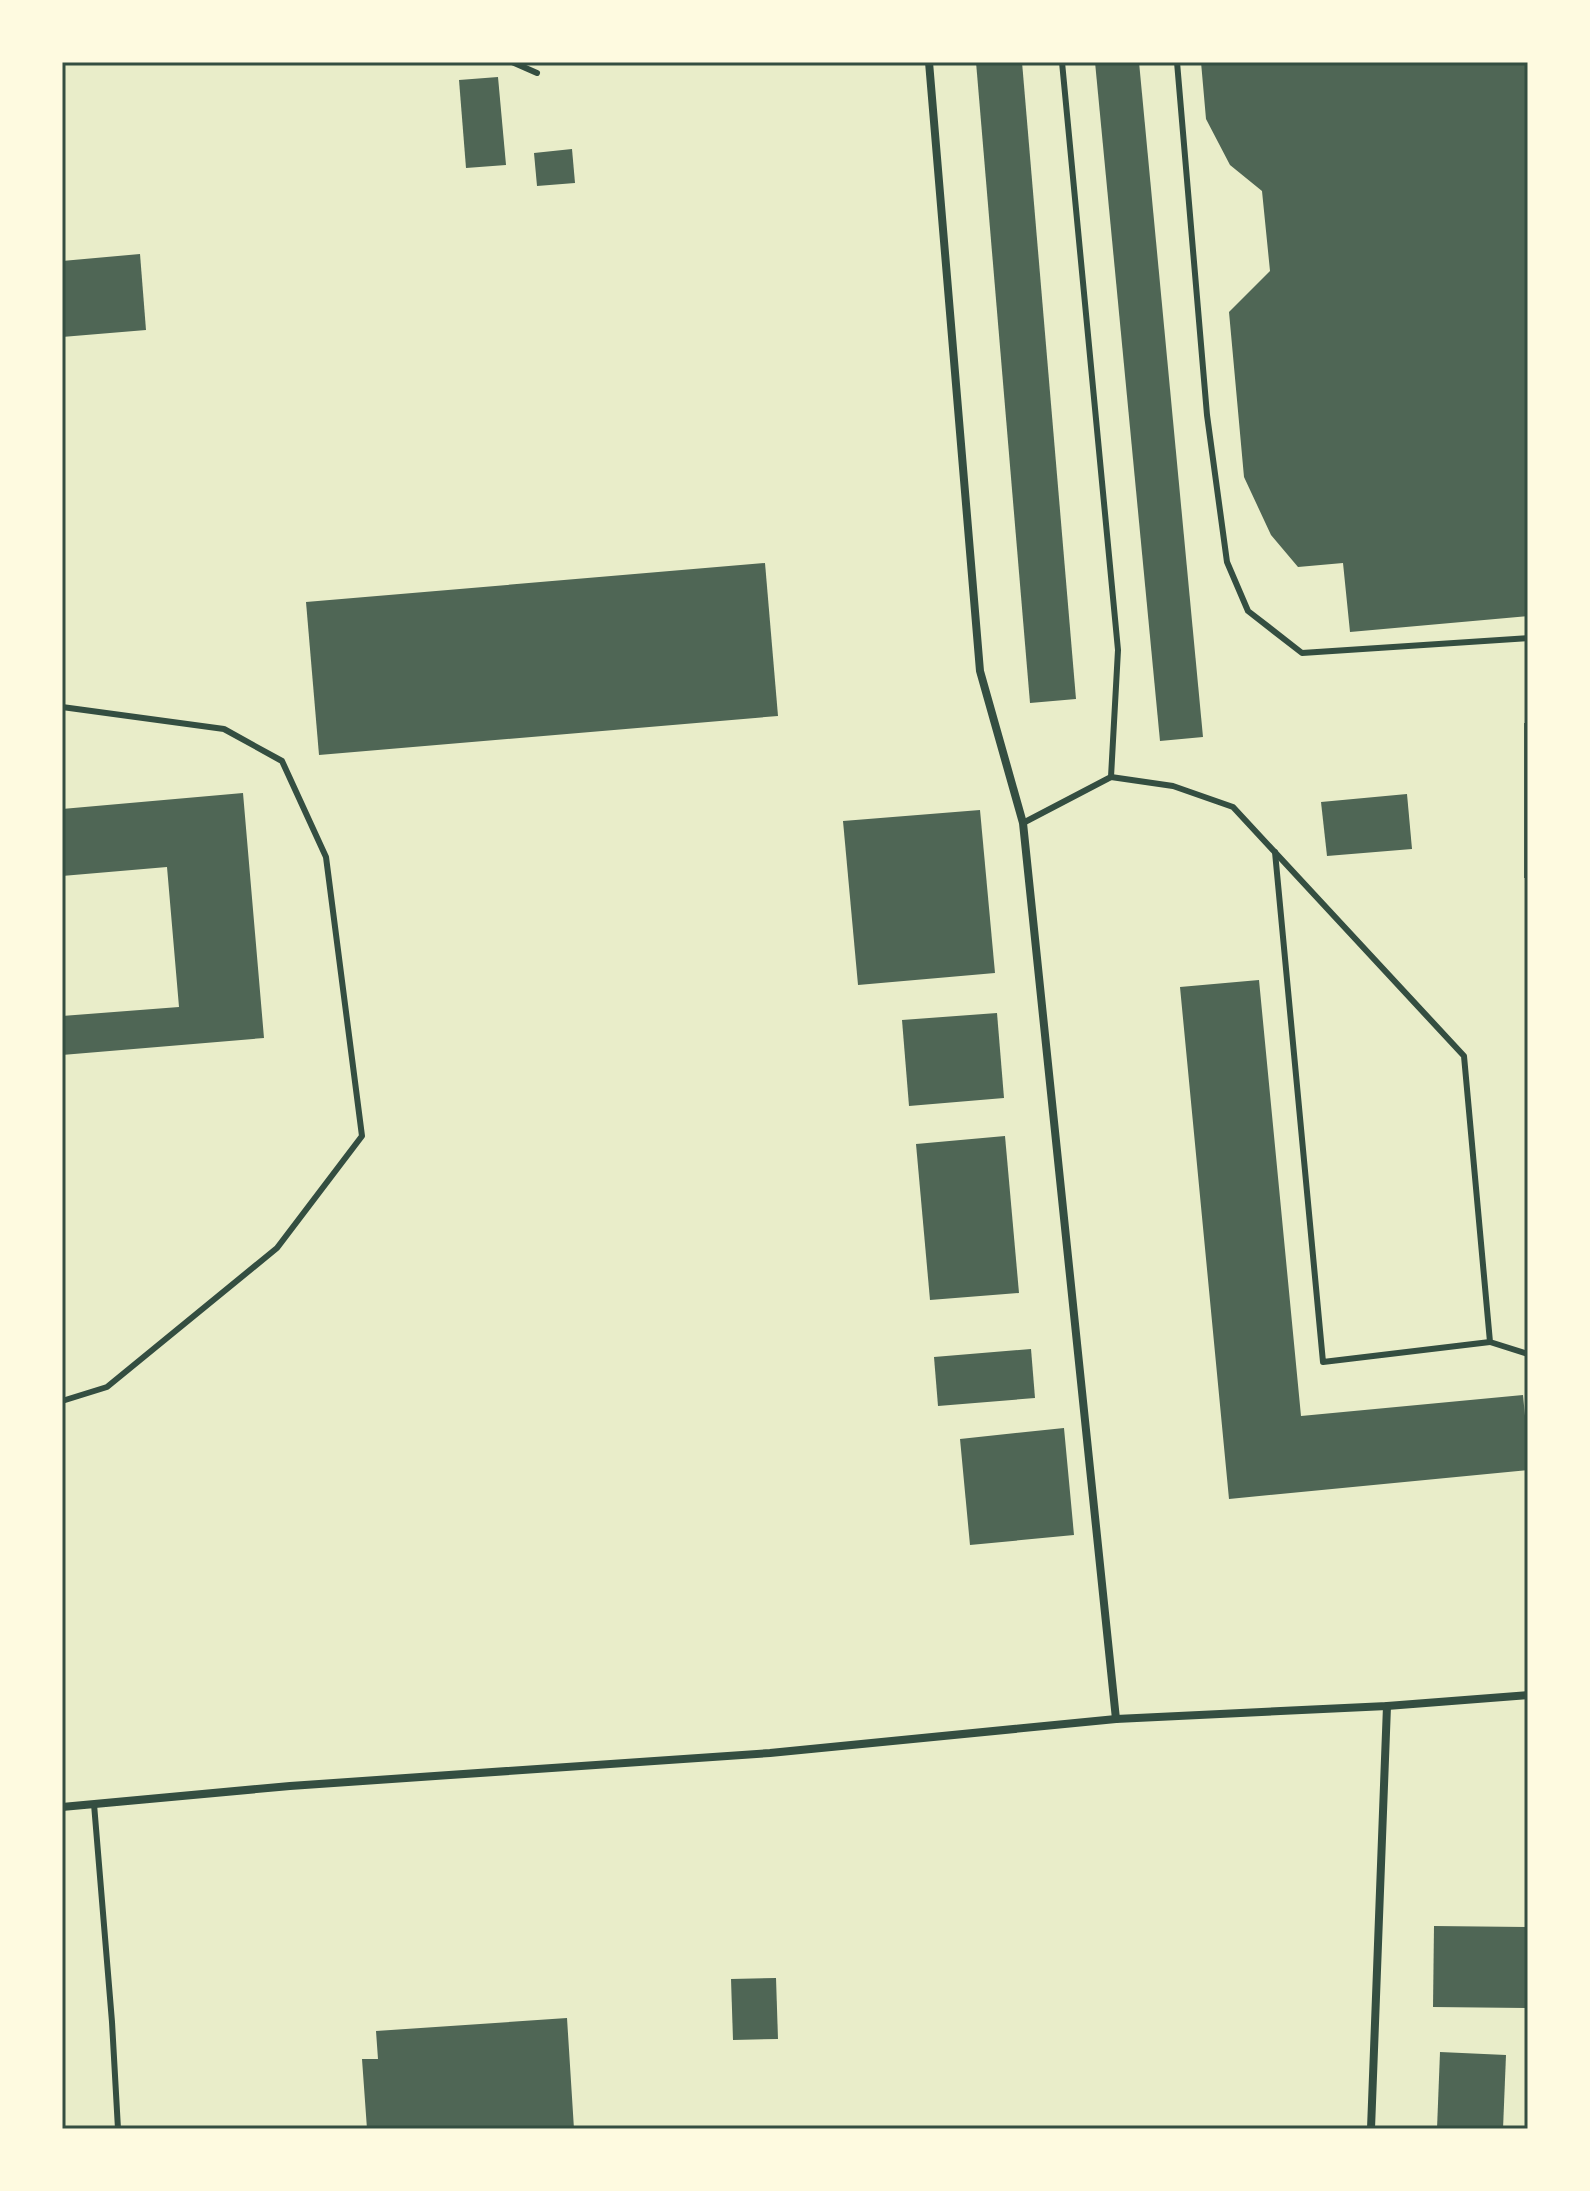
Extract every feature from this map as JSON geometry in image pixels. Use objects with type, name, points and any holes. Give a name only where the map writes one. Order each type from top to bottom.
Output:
[{"type":"street","points":[[929,62],[980,671],[1023,823],[1116,1719]]},
{"type":"street","points":[[62,1807],[305,1785],[770,1753],[1116,1719],[1387,1706],[1528,1695]]},
{"type":"street","points":[[1371,2129],[1387,1706]]},
{"type":"lane","points":[[512,62],[537,73]]},
{"type":"lane","points":[[1062,62],[1118,650],[1111,777]]},
{"type":"lane","points":[[1177,62],[1207,415],[1227,562],[1248,611],[1302,653],[1528,638]]},
{"type":"lane","points":[[62,707],[224,729],[282,761],[326,857],[362,1136],[277,1248],[107,1387],[62,1401]]},
{"type":"lane","points":[[1023,823],[1111,777],[1173,786],[1233,807],[1464,1056],[1490,1342]]},
{"type":"lane","points":[[1275,852],[1323,1362],[1490,1342],[1528,1354]]},
{"type":"lane","points":[[94,1804],[118,2129]]},
{"type":"building","points":[[976,62],[1022,62],[1076,699],[1030,703]]},
{"type":"building","points":[[1095,62],[1139,62],[1203,737],[1160,741]]},
{"type":"building","points":[[1201,62],[1528,62],[1528,616],[1350,632],[1343,563],[1298,567],[1271,535],[1244,477],[1229,312],[1270,271],[1262,191],[1230,165],[1206,119]]},
{"type":"building","points":[[498,77],[506,165],[466,168],[459,80]]},
{"type":"building","points":[[572,149],[575,183],[537,186],[534,153]]},
{"type":"building","points":[[140,254],[146,330],[62,337],[62,261]]},
{"type":"building","points":[[765,563],[778,716],[319,755],[306,602]]},
{"type":"building","points":[[1524,723],[1528,723],[1528,878],[1524,878]]},
{"type":"building","points":[[243,793],[264,1038],[62,1055],[62,1016],[179,1007],[167,867],[62,876],[62,809]]},
{"type":"building","points":[[1407,794],[1412,849],[1327,856],[1321,802]]},
{"type":"building","points":[[980,810],[995,973],[858,985],[843,821]]},
{"type":"building","points":[[1259,980],[1301,1416],[1523,1395],[1528,1470],[1229,1499],[1180,987]]},
{"type":"building","points":[[997,1013],[1004,1098],[909,1106],[902,1020]]},
{"type":"building","points":[[1005,1136],[1019,1293],[930,1300],[916,1144]]},
{"type":"building","points":[[1031,1349],[1035,1398],[938,1406],[934,1357]]},
{"type":"building","points":[[1064,1428],[1074,1535],[970,1545],[960,1439]]},
{"type":"building","points":[[1434,1926],[1528,1927],[1528,2008],[1433,2007]]},
{"type":"building","points":[[776,1978],[778,2039],[733,2040],[731,1979]]},
{"type":"building","points":[[567,2018],[574,2129],[367,2129],[362,2059],[378,2059],[376,2031]]},
{"type":"building","points":[[1440,2052],[1506,2055],[1503,2129],[1437,2129]]}]
